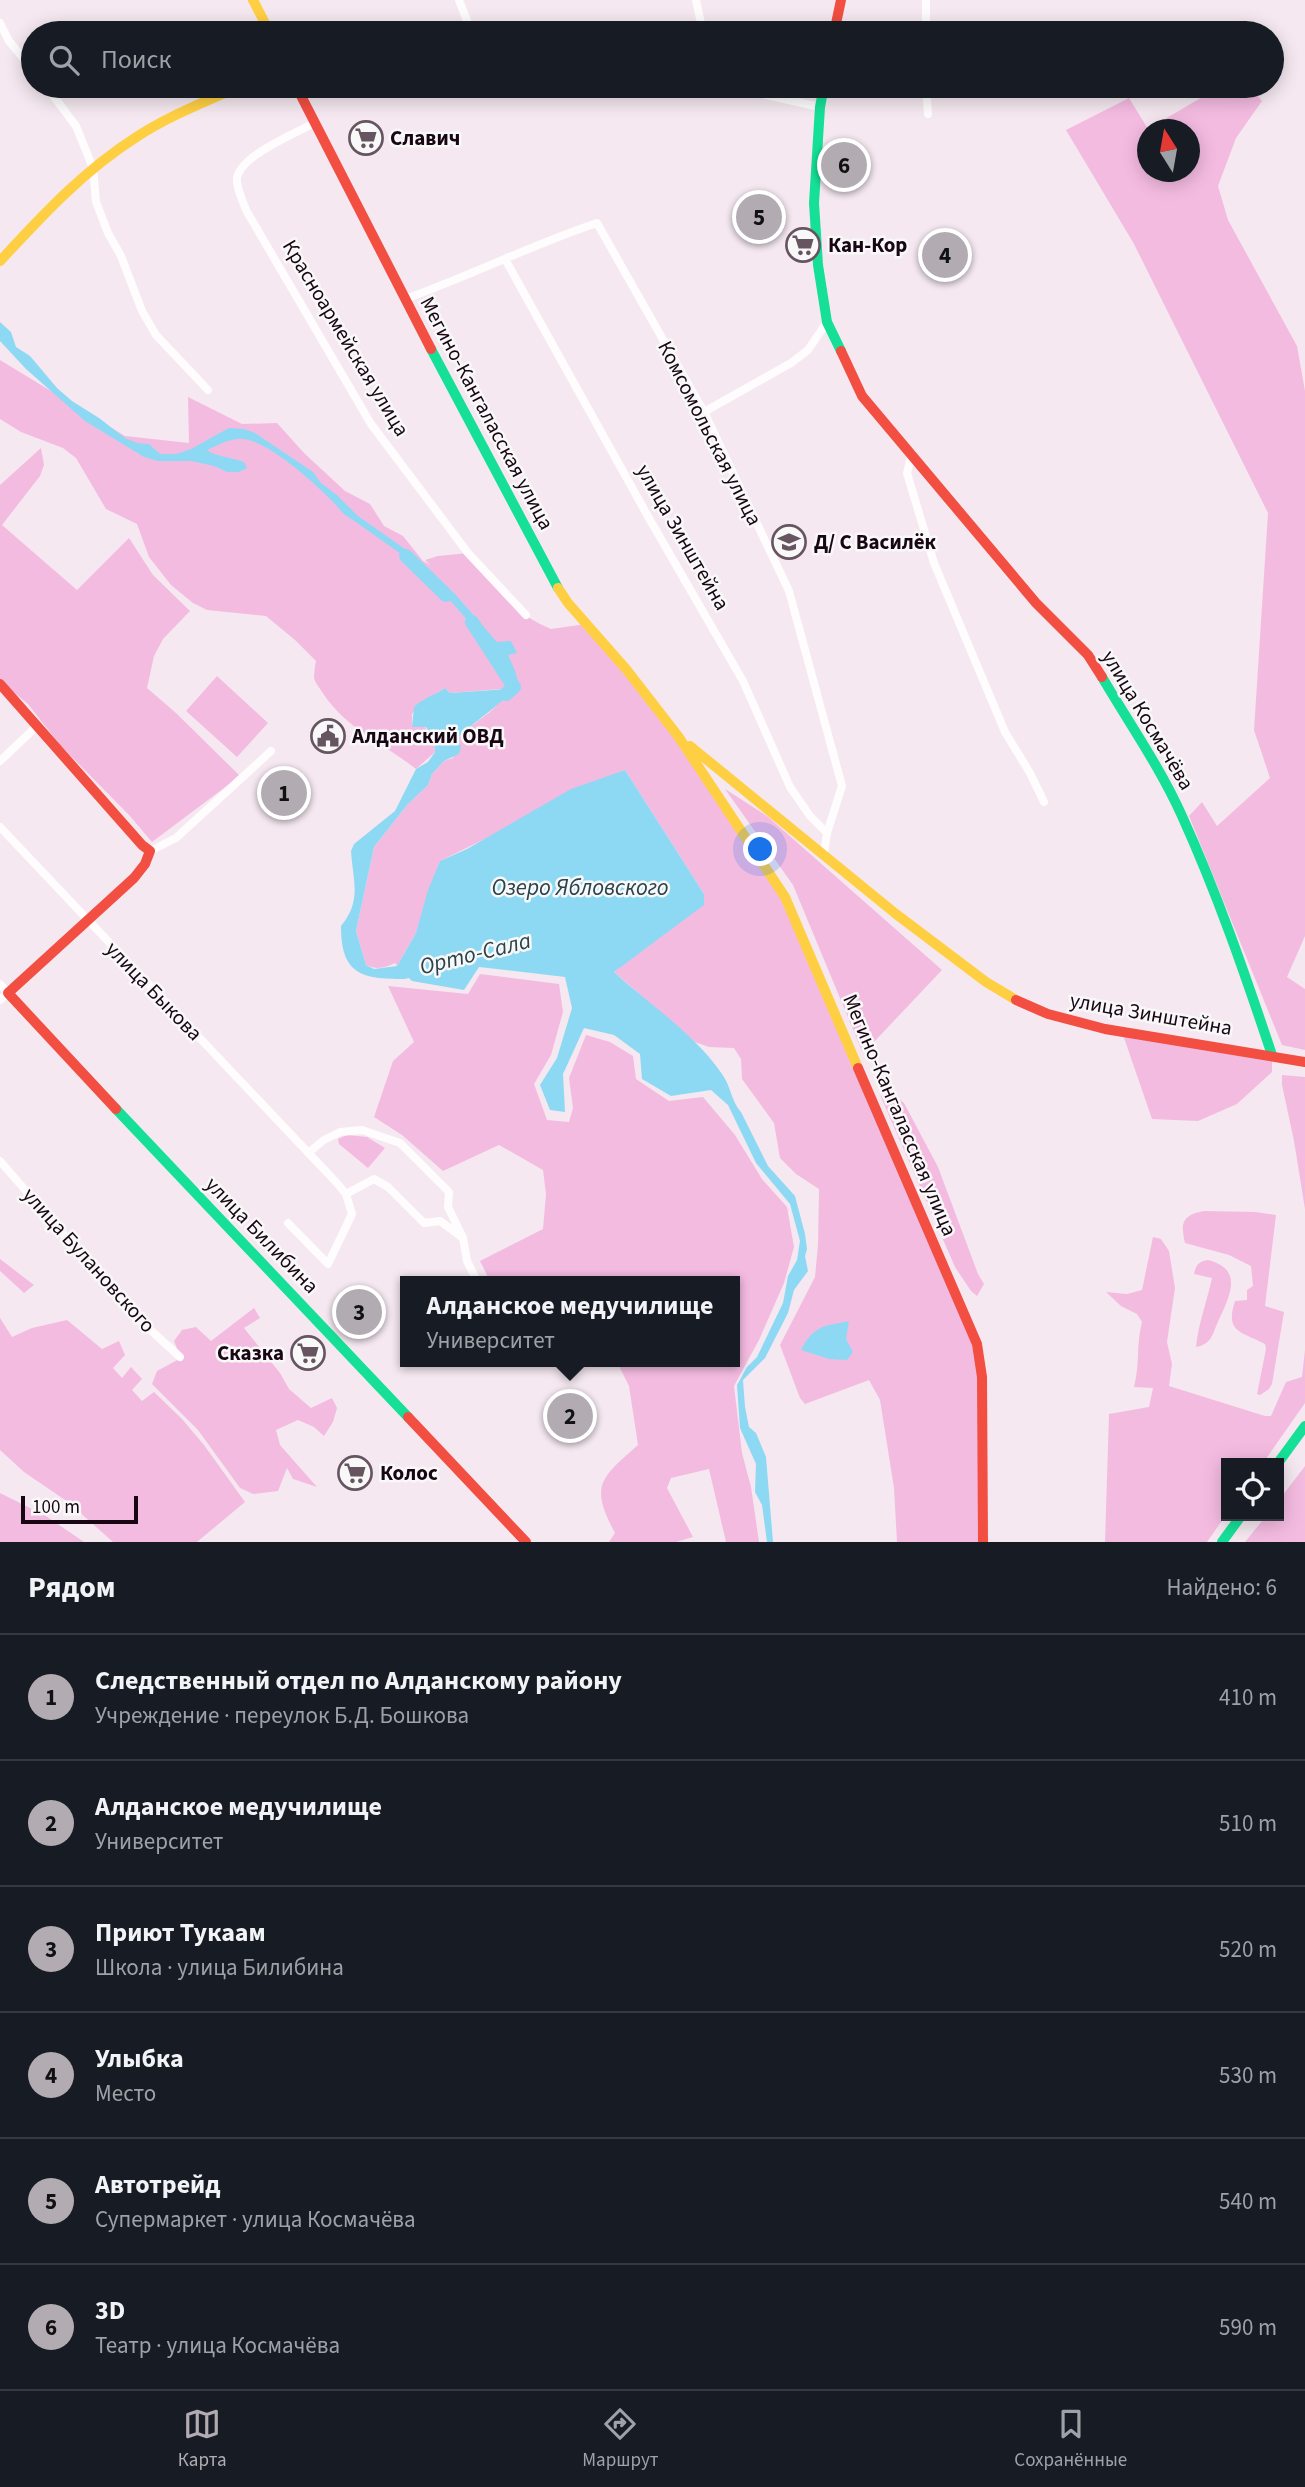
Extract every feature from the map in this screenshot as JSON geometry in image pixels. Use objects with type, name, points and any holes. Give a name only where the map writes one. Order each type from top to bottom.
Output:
[{"type":"main road","points":[[253,0],[264,21]]},
{"type":"main road","points":[[837,21],[841,0]]},
{"type":"main road","points":[[0,261],[65,192],[123,145],[169,118],[215,98]]},
{"type":"main road","name":"Мегино-Кангаласская улица","points":[[302,98],[552,578],[568,603],[626,669],[678,736],[785,897],[976,1343],[982,1377],[983,1542]]},
{"type":"main road","name":"улица Космачёва","points":[[822,98],[814,202],[818,265],[827,321],[862,396],[1036,603],[1088,655],[1161,774],[1182,816],[1241,966],[1272,1055]]},
{"type":"main road","points":[[0,684],[150,851],[145,864],[134,878],[3,992]]},
{"type":"main road","name":"Мегино-Кангаласская улица","points":[[678,736],[824,853]]},
{"type":"main road","name":"улица Зинштейна","points":[[824,853],[907,923],[986,982],[1019,1002],[1048,1014],[1105,1029],[1305,1062]]},
{"type":"main road","name":"улица Билибина","points":[[3,992],[526,1542]]},
{"type":"main road","points":[[1282,1458],[1305,1426]]},
{"type":"main road","points":[[1222,1542],[1237,1521]]},
{"type":"street","points":[[459,0],[468,21]]},
{"type":"street","points":[[696,0],[700,21]]},
{"type":"street","points":[[926,0],[926,21]]},
{"type":"street","points":[[0,23],[9,41],[21,56]]},
{"type":"street","points":[[55,98],[76,126],[93,168],[96,202],[142,311],[156,335],[208,390]]},
{"type":"street","points":[[780,98],[820,107]]},
{"type":"street","points":[[927,98],[928,114]]},
{"type":"street","name":"Красноармейская улица","points":[[314,123],[257,153],[240,170],[236,181],[246,211],[371,424],[468,553],[526,615]]},
{"type":"street","name":"Комсомольская улица","points":[[505,259],[546,240],[597,223],[704,412],[789,591],[842,786],[827,833],[824,853]]},
{"type":"street","points":[[405,299],[505,259]]},
{"type":"street","name":"улица Зинштейна","points":[[505,259],[743,681],[790,786],[810,816],[827,833]]},
{"type":"street","points":[[704,412],[791,363],[808,349],[827,321]]},
{"type":"street","points":[[912,453],[907,473],[934,563],[1005,732],[1044,802]]},
{"type":"street","points":[[0,761],[37,726]]},
{"type":"street","points":[[150,851],[176,838],[271,751]]},
{"type":"street","name":"улица Быкова","points":[[0,827],[346,1194]]},
{"type":"street","points":[[308,1153],[340,1132],[362,1130],[400,1143],[449,1192],[448,1207],[463,1238],[467,1261],[474,1276]]},
{"type":"street","name":"улица Булановского","points":[[0,1161],[133,1314],[180,1357]]},
{"type":"street","points":[[288,1223],[328,1264],[352,1214],[346,1194],[374,1180],[388,1187],[424,1223],[440,1221],[463,1238]]},
{"type":"shaded area","points":[[1129,98],[1142,119],[1137,119],[1137,182],[1200,182],[1200,119],[1165,119],[1201,98],[1259,98],[1262,101],[1236,138],[1218,186],[1228,220],[1297,346],[1305,391],[1305,936],[1287,977],[1305,989],[1305,1050],[1282,1045],[1189,816],[1202,802],[1217,826],[1270,778],[1254,730],[1268,513],[1134,244],[1066,130]]},
{"type":"shaded area","points":[[0,360],[125,436],[189,443],[188,397],[242,424],[277,423],[304,453],[345,491],[370,504],[384,526],[403,536],[423,561],[430,565],[425,560],[468,553],[526,616],[551,629],[586,624],[626,669],[785,897],[977,1344],[983,1542],[897,1542],[894,1488],[880,1400],[869,1380],[805,1404],[800,1398],[780,1345],[815,1277],[819,1189],[796,1174],[780,1158],[774,1123],[742,1079],[741,1059],[734,1048],[709,1047],[695,1042],[614,972],[704,894],[625,770],[440,861],[416,933],[397,966],[395,963],[381,968],[366,965],[356,931],[374,847],[407,805],[428,785],[432,774],[444,761],[453,758],[457,739],[463,732],[490,712],[513,688],[450,693],[445,688],[423,700],[412,714],[412,727],[425,727],[434,739],[435,752],[416,769],[355,727],[332,706],[315,680],[316,661],[295,640],[266,616],[207,610],[193,603],[171,585],[149,557],[137,524],[106,509],[76,458],[63,448],[21,432],[0,419]]},
{"type":"shaded area","points":[[41,448],[44,465],[40,476],[2,525],[77,590],[129,538],[153,575],[190,611],[163,639],[154,656],[147,688],[240,776],[152,842],[60,745],[28,704],[0,681],[0,485]]},
{"type":"shaded area","points":[[217,676],[268,723],[237,757],[186,711]]},
{"type":"shaded area","points":[[725,789],[767,816],[942,970],[873,1043],[862,1051],[793,885]]},
{"type":"shaded area","points":[[480,974],[559,984],[563,1012],[551,1055],[534,1084],[547,1120],[569,1122],[573,1108],[569,1078],[586,1035],[610,1042],[633,1056],[636,1079],[669,1101],[703,1097],[735,1135],[762,1179],[787,1207],[794,1247],[784,1283],[759,1340],[734,1386],[742,1453],[751,1487],[759,1542],[726,1542],[709,1469],[671,1478],[667,1488],[693,1537],[676,1542],[609,1542],[615,1533],[602,1504],[601,1493],[608,1475],[638,1445],[629,1386],[620,1367],[740,1367],[740,1276],[488,1276],[480,1261],[543,1229],[546,1194],[543,1170],[499,1145],[443,1171],[402,1135],[374,1117],[393,1061],[414,1042],[388,986],[468,994]]},
{"type":"shaded area","points":[[1122,1032],[1272,1055],[1272,1072],[1237,1104],[1198,1121],[1152,1119]]},
{"type":"shaded area","points":[[1282,1075],[1305,1077],[1305,1209],[1282,1085]]},
{"type":"shaded area","points":[[884,1090],[904,1103],[938,1167],[984,1284],[977,1296],[955,1267],[881,1097]]},
{"type":"shaded area","points":[[347,1135],[367,1137],[385,1148],[368,1168],[339,1144],[338,1139]]},
{"type":"shaded area","points":[[1204,1211],[1276,1215],[1265,1306],[1284,1312],[1272,1384],[1260,1395],[1257,1394],[1265,1344],[1242,1333],[1232,1319],[1235,1301],[1247,1300],[1247,1290],[1253,1286],[1251,1266],[1229,1255],[1185,1243],[1183,1225],[1187,1217]]},
{"type":"shaded area","points":[[1153,1237],[1161,1239],[1169,1251],[1175,1288],[1167,1342],[1172,1364],[1169,1386],[1271,1416],[1286,1382],[1302,1377],[1305,1350],[1305,1403],[1266,1458],[1221,1458],[1222,1521],[1207,1542],[1105,1542],[1109,1414],[1149,1407],[1153,1388],[1134,1387],[1142,1322],[1137,1314],[1121,1306],[1106,1292],[1127,1294],[1142,1290]]},
{"type":"shaded area","points":[[0,1259],[34,1285],[24,1293],[0,1271]]},
{"type":"shaded area","points":[[1208,1260],[1227,1271],[1231,1278],[1231,1287],[1212,1336],[1208,1342],[1196,1347],[1212,1278],[1194,1274],[1198,1264]]},
{"type":"shaded area","points":[[254,1308],[260,1318],[244,1328],[280,1373],[289,1389],[311,1408],[332,1398],[337,1408],[333,1422],[324,1436],[314,1427],[298,1420],[276,1430],[280,1445],[317,1487],[293,1479],[287,1468],[278,1491],[253,1494],[240,1488],[198,1430],[152,1384],[157,1371],[181,1358],[174,1341],[182,1330],[196,1327],[211,1341]]},
{"type":"shaded area","points":[[0,1318],[12,1337],[32,1328],[67,1320],[102,1349],[119,1341],[125,1355],[113,1368],[122,1378],[131,1367],[142,1379],[132,1390],[142,1401],[154,1392],[182,1419],[245,1502],[197,1542],[113,1542],[68,1502],[24,1472],[0,1450]]},
{"type":"shaded area","points":[[1305,1466],[1305,1542],[1245,1542],[1262,1521],[1284,1521],[1284,1493]]},
{"type":"shaded area","points":[[0,1493],[46,1516],[84,1542],[0,1542]]},
{"type":"water","name":"Озеро Ябловского","points":[[0,322],[11,332],[16,347],[30,356],[72,401],[125,438],[149,444],[160,454],[176,454],[191,449],[229,428],[255,433],[313,472],[320,482],[358,516],[405,549],[455,594],[497,642],[511,641],[517,653],[508,655],[516,675],[514,687],[457,739],[461,747],[459,754],[444,761],[432,774],[428,785],[407,805],[374,847],[356,931],[366,965],[374,969],[397,966],[416,933],[428,890],[440,861],[467,849],[571,789],[625,770],[704,894],[704,905],[614,972],[711,1059],[725,1079],[768,1166],[795,1196],[805,1234],[808,1271],[794,1290],[788,1313],[765,1358],[743,1380],[749,1427],[756,1433],[766,1457],[773,1542],[767,1542],[762,1505],[755,1492],[756,1464],[740,1428],[737,1385],[747,1367],[757,1357],[783,1303],[788,1276],[797,1260],[800,1241],[790,1204],[756,1163],[728,1105],[711,1090],[671,1096],[642,1079],[640,1054],[614,1035],[584,1028],[563,1074],[565,1112],[550,1110],[540,1085],[557,1058],[572,1008],[565,977],[479,967],[464,990],[412,981],[409,978],[389,979],[365,975],[350,964],[345,955],[341,926],[348,917],[354,899],[351,851],[354,844],[395,811],[416,769],[428,762],[435,752],[434,739],[426,727],[412,727],[414,707],[445,688],[450,693],[507,689],[513,678],[506,662],[425,571],[346,516],[311,481],[273,452],[248,440],[238,439],[207,450],[244,462],[247,468],[239,472],[227,472],[191,461],[158,461],[144,457],[85,421],[26,369],[0,341]]},
{"type":"water","points":[[849,1321],[846,1339],[853,1352],[847,1360],[829,1359],[801,1350],[815,1331]]},
{"type":"waterway","name":"Орто-Сала","points":[[406,556],[446,595]]},
{"type":"waterway","name":"Орто-Сала","points":[[472,622],[514,687],[506,694]]},
{"type":"traffic: fast","points":[[822,98],[814,203],[818,265],[827,322],[841,351]]},
{"type":"traffic: fast","points":[[431,349],[558,588]]},
{"type":"traffic: fast","points":[[1102,677],[1154,763],[1182,816],[1230,934],[1272,1055]]},
{"type":"traffic: fast","points":[[116,1109],[408,1417]]},
{"type":"traffic: fast","points":[[1282,1458],[1305,1426]]},
{"type":"traffic: fast","points":[[1222,1542],[1237,1521]]},
{"type":"traffic: slow","points":[[253,0],[264,21]]},
{"type":"traffic: slow","points":[[0,261],[63,195],[116,151],[160,123],[214,98]]},
{"type":"traffic: slow","points":[[558,588],[678,736],[785,897],[858,1068]]},
{"type":"traffic: slow","points":[[690,746],[896,914],[986,982],[1016,1000]]},
{"type":"traffic: jam","points":[[837,21],[841,0]]},
{"type":"traffic: jam","points":[[302,98],[431,349]]},
{"type":"traffic: jam","points":[[841,351],[862,396],[1036,603],[1088,655],[1102,677]]},
{"type":"traffic: jam","points":[[0,684],[150,851],[145,864],[134,878],[8,993],[116,1109]]},
{"type":"traffic: jam","points":[[1016,1000],[1048,1014],[1105,1029],[1305,1062]]},
{"type":"traffic: jam","points":[[858,1068],[977,1344],[982,1377],[983,1542]]},
{"type":"traffic: jam","points":[[408,1417],[526,1542]]},
{"type":"place","name":"Славич","points":[[366,138]]},
{"type":"place","name":"3D","points":[[844,165]]},
{"type":"place","name":"Автотрейд","points":[[759,217]]},
{"type":"place","name":"Кан-Кор","points":[[803,245]]},
{"type":"place","name":"Улыбка","points":[[945,255]]},
{"type":"place","name":"Д/ С Василёк","points":[[789,542]]},
{"type":"place","name":"Алданский ОВД","points":[[328,736]]},
{"type":"place","name":"Следственный отдел по Алданскому району","points":[[284,793]]},
{"type":"place","name":"Приют Тукаам","points":[[359,1312]]},
{"type":"place","name":"Сказка","points":[[308,1353]]},
{"type":"place","name":"Алданское медучилище","points":[[570,1416]]},
{"type":"place","name":"Колос","points":[[355,1473]]}]
